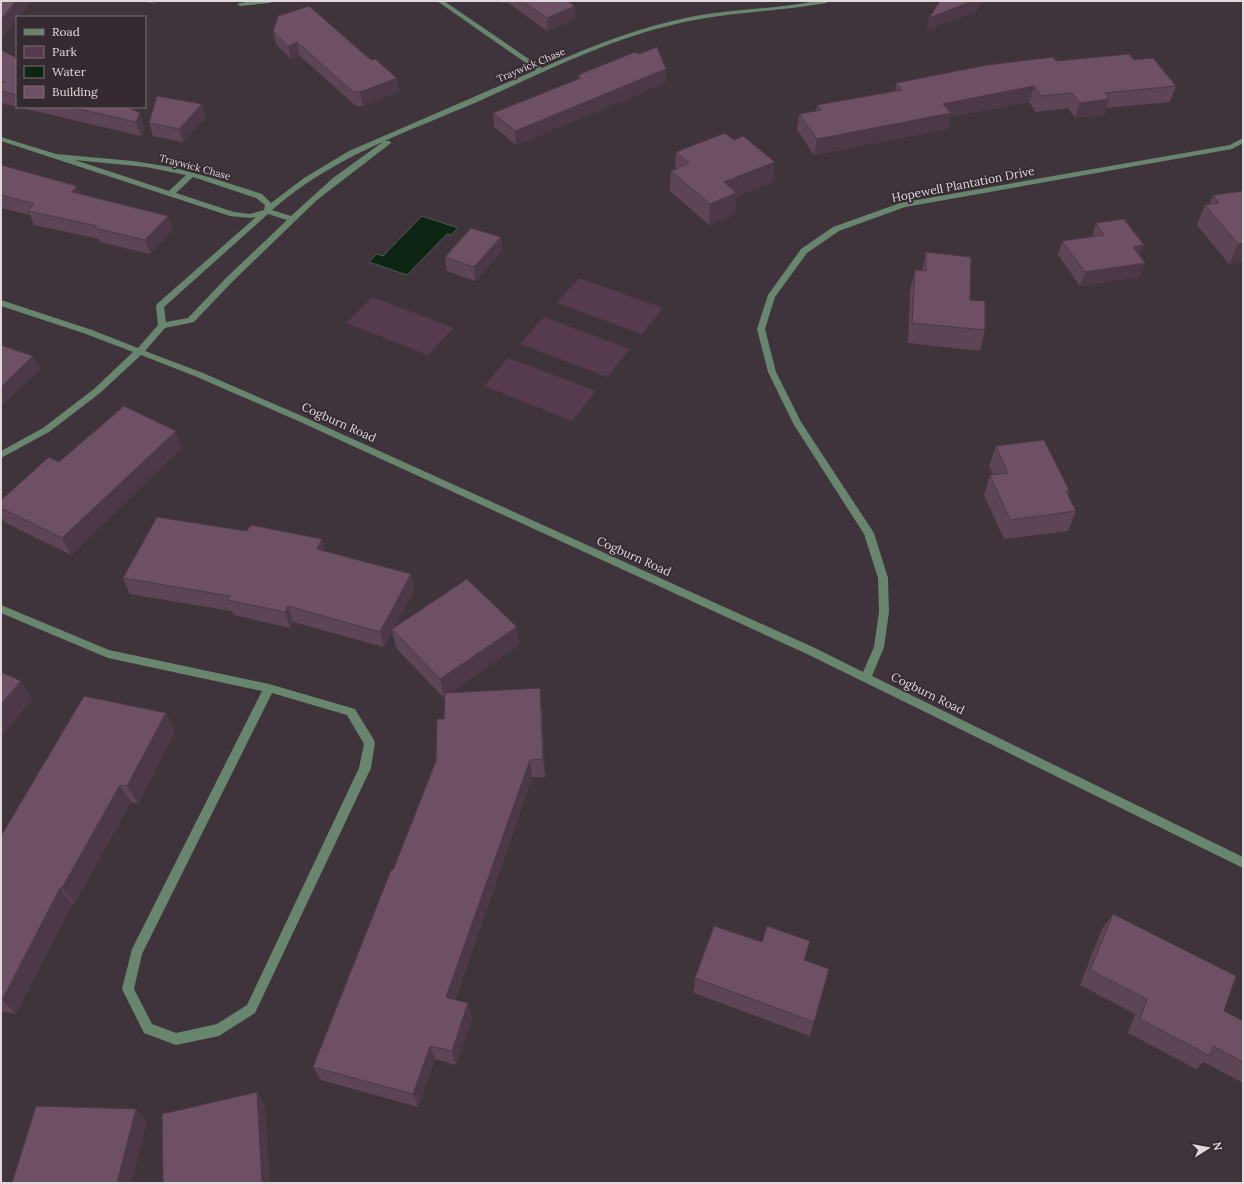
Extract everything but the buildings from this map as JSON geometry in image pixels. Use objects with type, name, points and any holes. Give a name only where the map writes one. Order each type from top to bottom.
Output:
[{"type":"street","points":[[240,4],[270,1]]},
{"type":"street","points":[[440,1],[542,71]]},
{"type":"street","name":"Traywick Chase","points":[[162,326],[160,306],[267,211],[306,178],[322,168],[407,129],[620,38],[705,15],[735,11],[778,10],[826,1]]},
{"type":"street","points":[[1,455],[46,430],[97,391],[139,352],[162,326],[191,320],[228,280],[292,219],[336,180],[407,129]]},
{"type":"street","name":"Traywick Chase","points":[[1,139],[58,156],[233,214],[250,216],[267,211]]},
{"type":"street","name":"Hopewell Plantation Drive","points":[[866,677],[879,647],[884,612],[883,578],[870,533],[797,423],[772,372],[761,329],[771,297],[804,251],[836,229],[903,205],[1232,147],[1243,140]]},
{"type":"street","name":"Traywick Chase","points":[[58,156],[157,167],[191,175],[259,196],[269,205],[267,211]]},
{"type":"street","points":[[171,193],[191,175]]},
{"type":"street","points":[[267,211],[292,219]]},
{"type":"street","name":"Cogburn Road","points":[[1,303],[89,332],[200,375],[299,418],[866,677],[1243,864]]},
{"type":"street","points":[[1,609],[108,654],[269,688],[351,712],[370,743],[365,768],[251,1009],[218,1030],[176,1039],[148,1029],[128,989],[136,953],[269,688]]},
{"type":"green space","points":[[579,278],[663,308],[642,334],[557,303]]},
{"type":"green space","points":[[372,297],[454,328],[428,355],[346,323]]},
{"type":"green space","points":[[544,317],[630,349],[607,377],[520,344]]},
{"type":"green space","points":[[508,358],[596,391],[572,421],[484,386]]},
{"type":"water","points":[[422,216],[458,228],[451,235],[447,234],[407,275],[369,262],[377,254],[383,256]]}]
